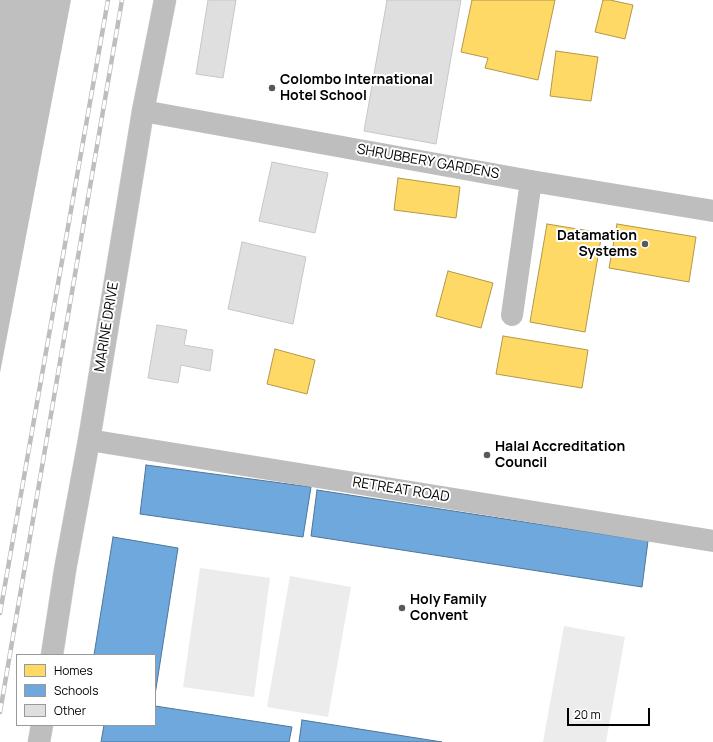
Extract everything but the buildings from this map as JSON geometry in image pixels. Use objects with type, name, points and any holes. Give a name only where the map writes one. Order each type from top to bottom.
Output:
[{"type":"street","name":"MARINE DRIVE","points":[[52,654],[143,111],[165,0]]},
{"type":"street","name":"SHRUBBERY GARDENS","points":[[143,111],[531,181],[713,211]]},
{"type":"street","points":[[512,315],[531,181]]},
{"type":"street","name":"RETREAT ROAD","points":[[89,440],[713,540]]},
{"type":"street","points":[[39,742],[42,726]]},
{"type":"shaded area","points":[[0,0],[71,0],[0,373]]},
{"type":"shaded area","points":[[200,568],[270,578],[254,697],[183,687]]},
{"type":"shaded area","points":[[290,576],[351,587],[328,717],[267,707]]},
{"type":"shaded area","points":[[564,626],[625,637],[606,742],[543,742]]},
{"type":"railway","points":[[0,613],[108,0]]},
{"type":"railway","points":[[0,712],[122,0]]},
{"type":"place","name":"Colombo International Hotel School","points":[[272,88]]},
{"type":"place","name":"Datamation Systems","points":[[645,244]]},
{"type":"place","name":"Halal Accreditation Council","points":[[487,455]]},
{"type":"place","name":"Holy Family Convent","points":[[402,608]]}]
